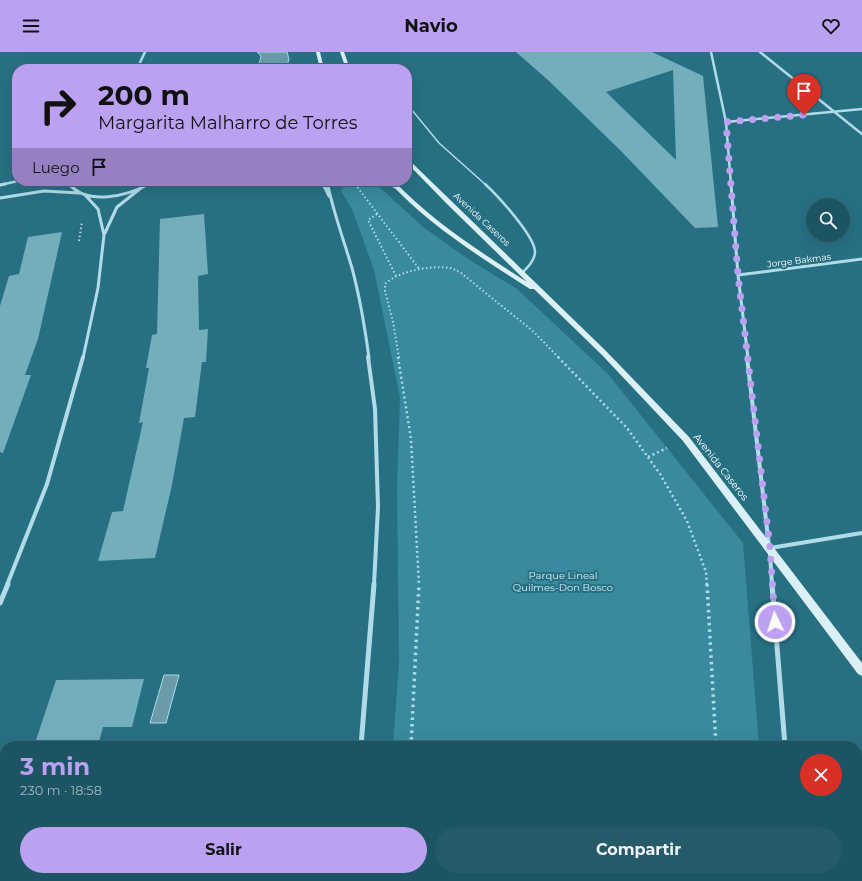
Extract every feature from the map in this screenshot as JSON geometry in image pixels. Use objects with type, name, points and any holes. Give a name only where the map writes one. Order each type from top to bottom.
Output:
[{"type":"street","points":[[139,64],[145,52]]},
{"type":"street","points":[[318,52],[321,64]]},
{"type":"street","points":[[342,52],[346,64]]},
{"type":"street","points":[[711,52],[726,122],[738,275],[770,548],[785,741]]},
{"type":"street","points":[[760,52],[862,134]]},
{"type":"street","points":[[726,122],[862,110]]},
{"type":"street","name":"Avenida Caseros","points":[[412,165],[449,204],[522,273],[541,294],[604,353],[676,429],[770,548],[862,671]]},
{"type":"street","points":[[0,185],[12,182]]},
{"type":"street","points":[[70,186],[85,195],[113,196],[145,186]]},
{"type":"street","points":[[324,186],[331,200]]},
{"type":"street","points":[[328,186],[352,269],[364,322],[375,409],[378,507],[372,620],[361,741]]},
{"type":"street","points":[[393,186],[401,191]]},
{"type":"street","name":"Avenida Caseros","points":[[396,186],[438,225],[465,245],[541,294]]},
{"type":"street","points":[[0,603],[47,484],[80,372],[98,288],[104,235],[117,207],[141,188]]},
{"type":"street","points":[[0,198],[44,191],[80,193]]},
{"type":"street","points":[[85,195],[98,209],[104,235]]},
{"type":"street","name":"Jorge Bakmas","points":[[738,275],[862,259]]},
{"type":"street","points":[[770,548],[862,533]]},
{"type":"lane","points":[[412,110],[434,137],[494,191],[519,221],[533,244],[535,253],[530,265],[522,273]]},
{"type":"path","points":[[357,186],[420,270]]},
{"type":"path","points":[[377,214],[368,220],[396,276]]},
{"type":"path","points":[[411,741],[419,580],[411,439],[393,322],[385,291],[385,284],[396,276],[420,270],[443,267],[451,268],[461,273],[534,332],[627,428],[660,474],[687,521],[706,572],[716,741]]},
{"type":"green space","name":"Parque Lineal Quilmes-Don Bosco","points":[[344,186],[378,186],[423,227],[465,257],[517,289],[608,374],[743,543],[759,741],[393,741],[399,661],[397,488],[400,397],[374,270],[352,209],[341,191]]},
{"type":"shaded area","points":[[257,52],[287,52],[289,59],[288,64],[258,64],[261,56]]},
{"type":"shaded area","points":[[164,675],[179,675],[166,723],[150,723]]},
{"type":"building","points":[[516,52],[652,52],[703,76],[718,227],[695,228],[621,151],[548,80]],"holes":[[[673,70],[676,160],[606,92]]]},
{"type":"building","points":[[204,214],[208,274],[198,276],[199,330],[208,329],[206,362],[202,362],[195,417],[184,418],[172,485],[155,558],[98,561],[112,512],[123,511],[143,422],[139,423],[149,368],[146,368],[152,335],[157,334],[160,219]]},
{"type":"building","points":[[62,232],[38,339],[25,375],[31,375],[3,453],[0,452],[0,306],[9,276],[19,274],[28,237]]},
{"type":"building","points":[[144,679],[132,727],[103,727],[99,741],[36,741],[56,680]]},
{"type":"route","points":[[775,622],[770,548],[738,275],[726,122],[804,115]]}]
